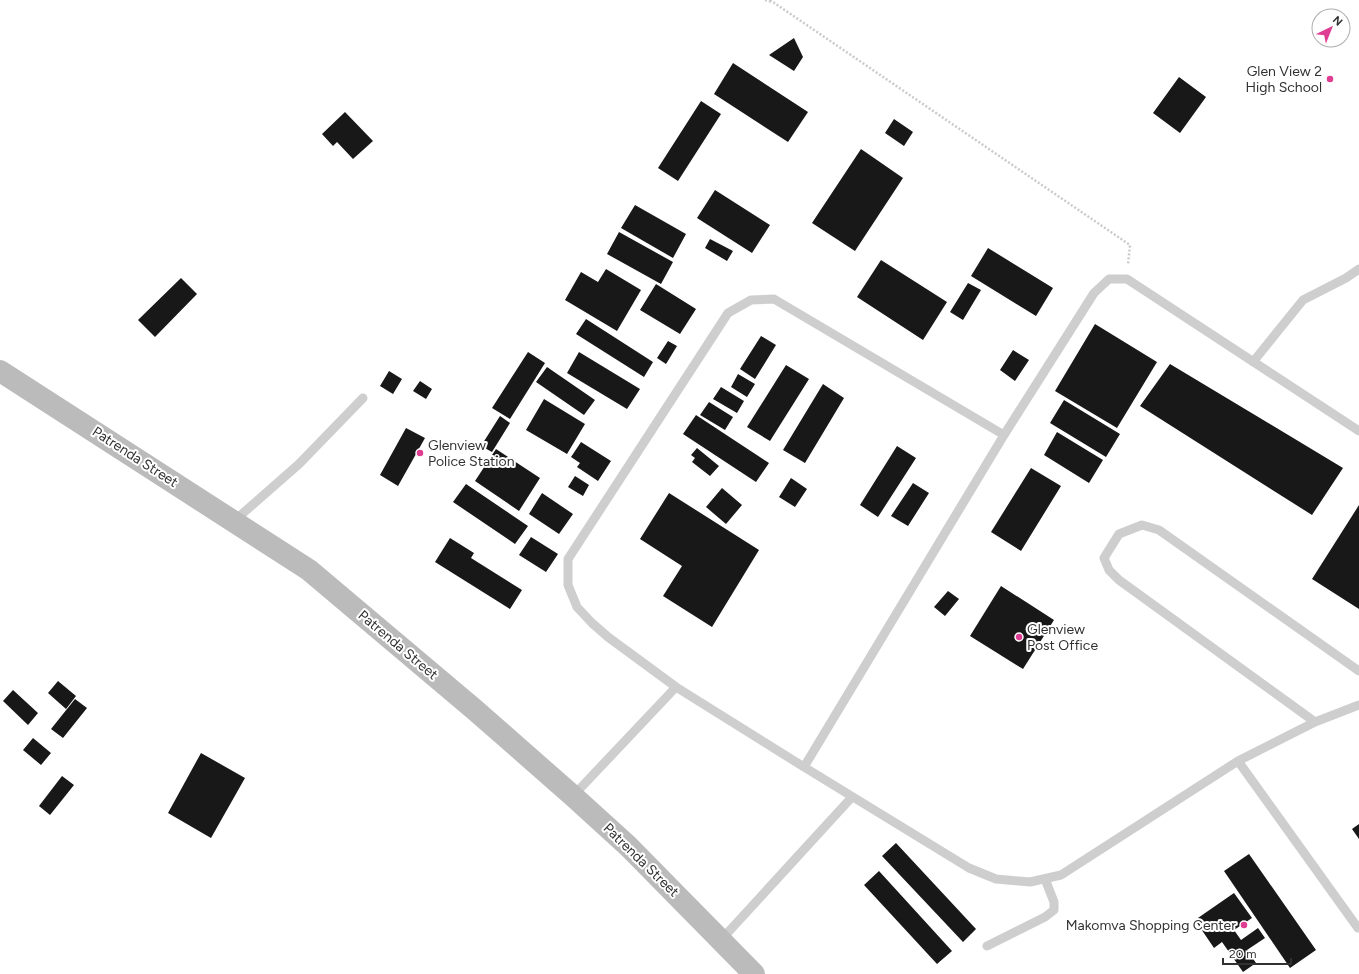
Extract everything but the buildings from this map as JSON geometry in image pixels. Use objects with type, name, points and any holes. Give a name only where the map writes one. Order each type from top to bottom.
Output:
[{"type":"street","name":"Patrenda Street","points":[[0,371],[309,570],[475,710],[573,796],[628,846],[754,974]]},
{"type":"lane","points":[[1253,362],[1303,300],[1346,278],[1359,269]]},
{"type":"lane","points":[[804,767],[1004,435],[1094,293],[1109,279],[1126,279],[1359,431]]},
{"type":"lane","points":[[1004,435],[774,298],[751,300],[728,313],[568,559],[568,585],[577,607],[592,623],[608,637],[676,687],[852,797],[976,870],[996,879],[1030,882],[1062,875],[1238,761],[1315,722],[1359,706]]},
{"type":"lane","points":[[234,521],[299,464],[362,398]]},
{"type":"lane","points":[[1315,722],[1119,580],[1109,570],[1104,558],[1119,534],[1142,525],[1159,530],[1359,672]]},
{"type":"lane","points":[[573,796],[676,687]]},
{"type":"lane","points":[[1238,761],[1358,928]]},
{"type":"lane","points":[[722,940],[852,797]]},
{"type":"lane","points":[[988,946],[1045,917],[1054,910],[1054,902],[1045,878]]},
{"type":"path","points":[[765,0],[771,1],[1130,245],[1126,279]]},
{"type":"place","name":"Glen View 2 High School","points":[[1330,79]]},
{"type":"place","name":"Glenview Police Station","points":[[420,453]]},
{"type":"place","name":"Glenview Post Office","points":[[1019,637]]},
{"type":"place","name":"Makomva Shopping Center","points":[[1244,925]]}]
